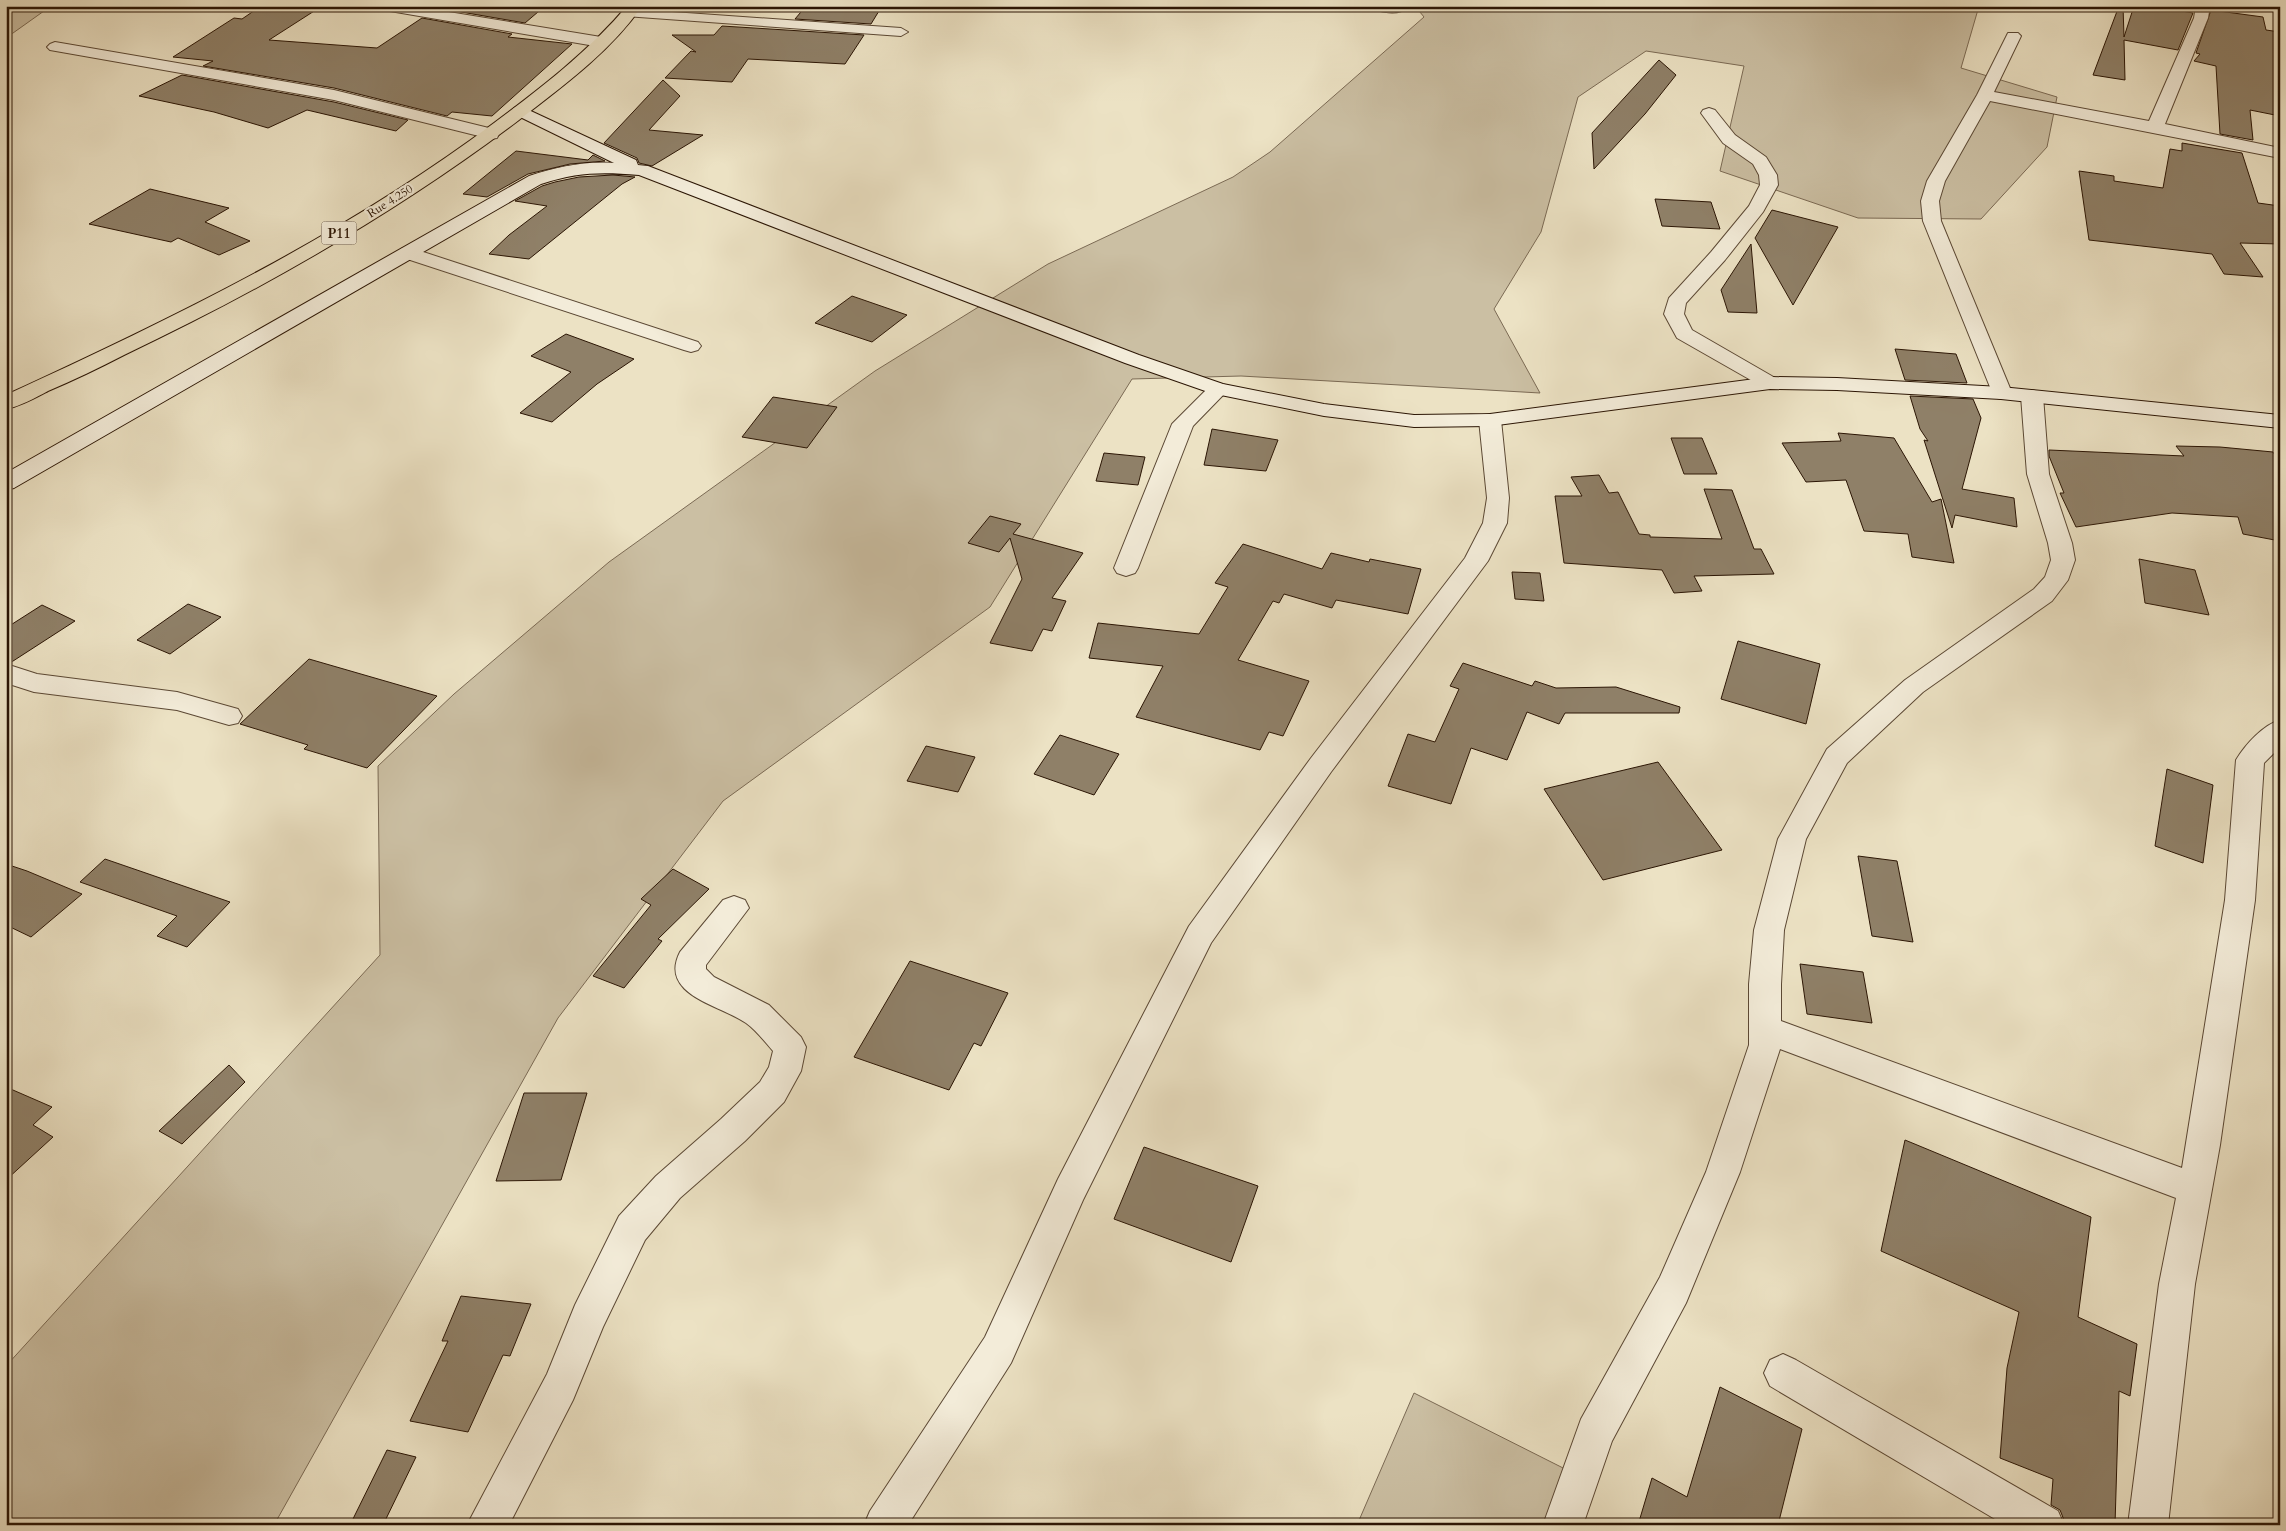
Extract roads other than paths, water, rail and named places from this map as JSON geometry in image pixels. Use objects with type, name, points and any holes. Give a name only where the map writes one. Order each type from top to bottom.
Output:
[{"type":"main road","name":"Rue 4.250","points":[[6,403],[74,372],[222,298],[349,227],[427,178],[491,134],[601,42],[632,10]]},
{"type":"street","points":[[384,6],[601,42]]},
{"type":"street","points":[[1378,6],[1398,8]]},
{"type":"street","points":[[2155,127],[2201,18],[2203,6]]},
{"type":"street","points":[[632,10],[900,32]]},
{"type":"street","points":[[2001,393],[1932,221],[1930,201],[1936,180],[1985,95],[2013,36]]},
{"type":"street","points":[[55,47],[334,95],[491,134]]},
{"type":"street","points":[[1985,95],[2280,153]]},
{"type":"street","points":[[520,111],[642,170],[1132,359],[1218,389],[1324,410],[1414,421],[1490,420],[1770,383],[1837,384],[2001,393],[2280,422]]},
{"type":"street","points":[[1709,113],[1729,139],[1760,161],[1768,174],[1769,185],[1757,208],[1718,256],[1676,302],[1674,314],[1684,334],[1770,383]]},
{"type":"street","points":[[6,483],[535,180],[568,170],[599,167],[642,170]]},
{"type":"street","points":[[408,253],[692,346]]},
{"type":"street","points":[[1126,568],[1182,424],[1218,389]]},
{"type":"street","points":[[1563,1525],[1595,1433],[1673,1290],[1722,1172],[1765,1044],[1765,984],[1769,930],[1792,839],[1837,756],[1914,686],[2043,595],[2056,580],[2062,560],[2060,543],[2038,474],[2032,396]]},
{"type":"street","points":[[884,1525],[998,1350],[1070,1190],[1200,935],[1321,765],[1476,561],[1495,523],[1498,498],[1490,420]]},
{"type":"street","points":[[6,673],[34,683],[177,701],[229,716]]},
{"type":"street","points":[[2148,1525],[2177,1284],[2195,1189],[2240,900],[2250,760],[2280,730]]},
{"type":"street","points":[[487,1525],[560,1387],[588,1318],[632,1228],[668,1187],[733,1130],[772,1092],[784,1071],[790,1047],[758,1014],[703,986],[690,974],[691,961],[734,908]]},
{"type":"street","points":[[1765,1028],[2195,1189]]},
{"type":"street","points":[[1783,1373],[2044,1525]]}]
